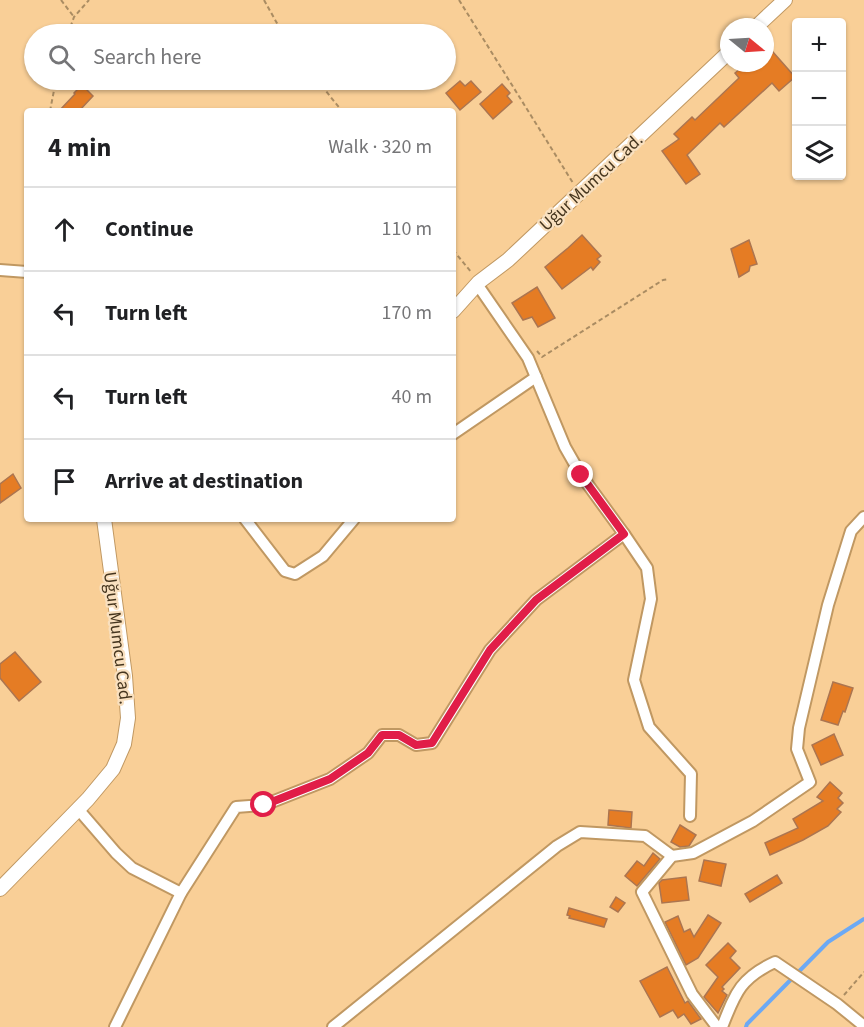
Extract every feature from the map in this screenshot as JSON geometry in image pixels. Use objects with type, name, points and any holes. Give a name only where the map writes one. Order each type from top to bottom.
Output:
[{"type":"street","points":[[766,18],[785,0]]},
{"type":"street","name":"Uğur Mumcu Cad.","points":[[456,308],[478,283],[507,260],[720,60]]},
{"type":"street","points":[[0,270],[24,272]]},
{"type":"street","points":[[478,283],[528,358],[565,447],[581,475],[647,568],[651,599],[634,680],[649,727],[691,774],[690,816]]},
{"type":"street","points":[[456,432],[536,377]]},
{"type":"street","points":[[864,517],[851,531],[828,604],[799,728],[797,749],[810,782],[753,821],[693,853],[672,856],[642,892],[692,994],[719,1027],[735,995],[747,979],[761,968],[775,962],[837,1004],[864,1026]]},
{"type":"street","name":"Uğur Mumcu Cad.","points":[[0,889],[78,809],[113,769],[124,744],[128,718],[125,676],[104,522]]},
{"type":"street","points":[[247,522],[285,571],[295,574],[323,556],[351,522]]},
{"type":"street","points":[[115,1027],[181,893],[236,807],[264,805],[330,779],[368,753],[382,735],[399,735],[416,745],[432,743],[490,650],[536,600],[624,534]]},
{"type":"street","points":[[78,809],[116,854],[132,868],[181,893]]},
{"type":"street","points":[[333,1027],[557,846],[580,832],[645,836],[672,856]]},
{"type":"path","points":[[61,0],[74,17]]},
{"type":"path","points":[[72,24],[74,17],[89,0]]},
{"type":"path","points":[[264,0],[277,24]]},
{"type":"path","points":[[459,0],[579,193]]},
{"type":"path","points":[[51,108],[54,90]]},
{"type":"path","points":[[325,90],[340,108]]},
{"type":"path","points":[[456,254],[478,283]]},
{"type":"path","points":[[535,349],[542,357],[663,280],[669,279]]},
{"type":"path","points":[[837,1004],[864,972]]},
{"type":"building","points":[[774,53],[792,74],[792,80],[779,91],[772,83],[724,127],[720,123],[687,155],[700,174],[686,184],[662,151],[679,139],[674,134],[692,117],[695,120],[739,78],[735,73],[774,72]]},
{"type":"building","points":[[460,81],[465,86],[471,81],[481,92],[460,110],[446,93],[450,90],[456,90],[456,84]]},
{"type":"building","points":[[502,84],[510,93],[507,96],[512,102],[493,119],[480,104]]},
{"type":"building","points":[[77,90],[87,90],[93,96],[82,108],[62,108],[75,94]]},
{"type":"building","points":[[582,235],[601,256],[597,259],[600,262],[593,270],[591,267],[562,289],[545,267]]},
{"type":"building","points":[[749,240],[757,264],[750,266],[749,271],[739,277],[731,249]]},
{"type":"building","points":[[537,287],[555,318],[538,327],[532,317],[523,320],[512,303]]},
{"type":"building","points":[[13,474],[21,488],[0,503],[0,484]]},
{"type":"building","points":[[15,652],[41,682],[19,701],[0,678],[0,664]]},
{"type":"building","points":[[833,682],[853,688],[838,725],[821,720]]},
{"type":"building","points":[[834,734],[843,755],[821,765],[812,745]]},
{"type":"building","points":[[830,782],[842,793],[838,798],[843,803],[837,809],[841,812],[828,826],[770,855],[765,843],[798,828],[793,819],[823,801],[817,797]]},
{"type":"building","points":[[609,810],[632,812],[631,828],[608,825]]},
{"type":"building","points":[[680,825],[696,835],[689,846],[680,847],[671,842]]},
{"type":"building","points":[[653,853],[660,859],[637,886],[625,876],[637,861],[644,866]]},
{"type":"building","points":[[704,860],[726,864],[721,886],[699,881]]},
{"type":"building","points":[[777,875],[782,883],[750,902],[745,894]]},
{"type":"building","points":[[686,877],[689,900],[662,903],[659,883],[662,880]]},
{"type":"building","points":[[616,897],[625,903],[618,912],[610,907]]},
{"type":"building","points":[[569,908],[607,919],[604,927],[569,918],[570,916],[567,915]]},
{"type":"building","points":[[708,915],[721,923],[698,958],[686,965],[665,922],[678,916],[684,932],[690,929],[694,937]]},
{"type":"building","points":[[728,943],[736,951],[730,958],[740,968],[722,987],[724,989],[722,991],[727,995],[718,1013],[704,997],[718,977],[706,965]]},
{"type":"building","points":[[667,967],[685,1003],[688,1001],[701,1019],[691,1024],[684,1014],[678,1018],[673,1010],[660,1017],[640,981]]},
{"type":"waterway","points":[[746,1027],[828,942],[864,919]]},
{"type":"route","points":[[264,805],[330,779],[368,753],[382,735],[399,735],[416,745],[432,743],[490,650],[536,600],[624,534],[581,475]]}]
